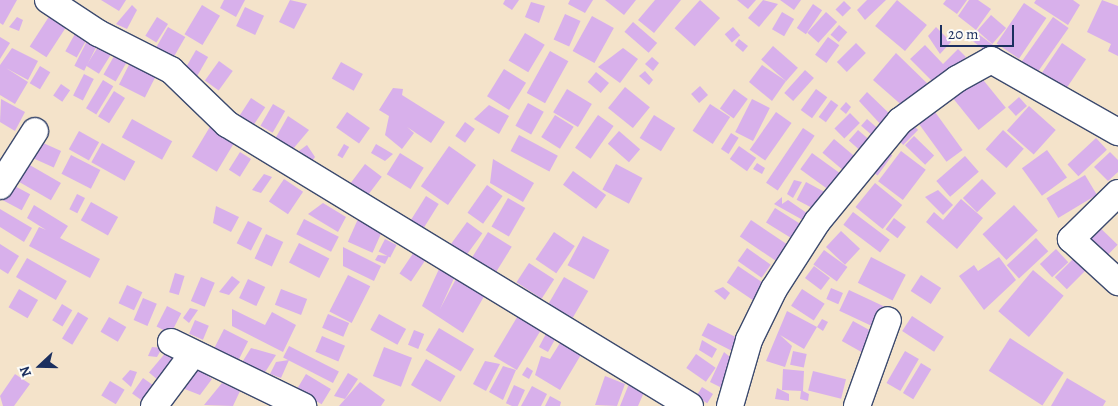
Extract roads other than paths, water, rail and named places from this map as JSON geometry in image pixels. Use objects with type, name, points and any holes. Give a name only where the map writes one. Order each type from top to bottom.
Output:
[{"type":"street","points":[[48,0],[98,33],[171,70],[226,124],[690,406]]},
{"type":"street","points":[[730,406],[749,340],[774,289],[817,222],[900,121],[957,79],[992,60],[1118,132]]},
{"type":"street","points":[[0,186],[35,131]]},
{"type":"street","points":[[1118,193],[1071,239],[1118,282]]},
{"type":"street","points":[[857,406],[888,320]]},
{"type":"street","points":[[154,406],[181,349],[303,406]]}]
